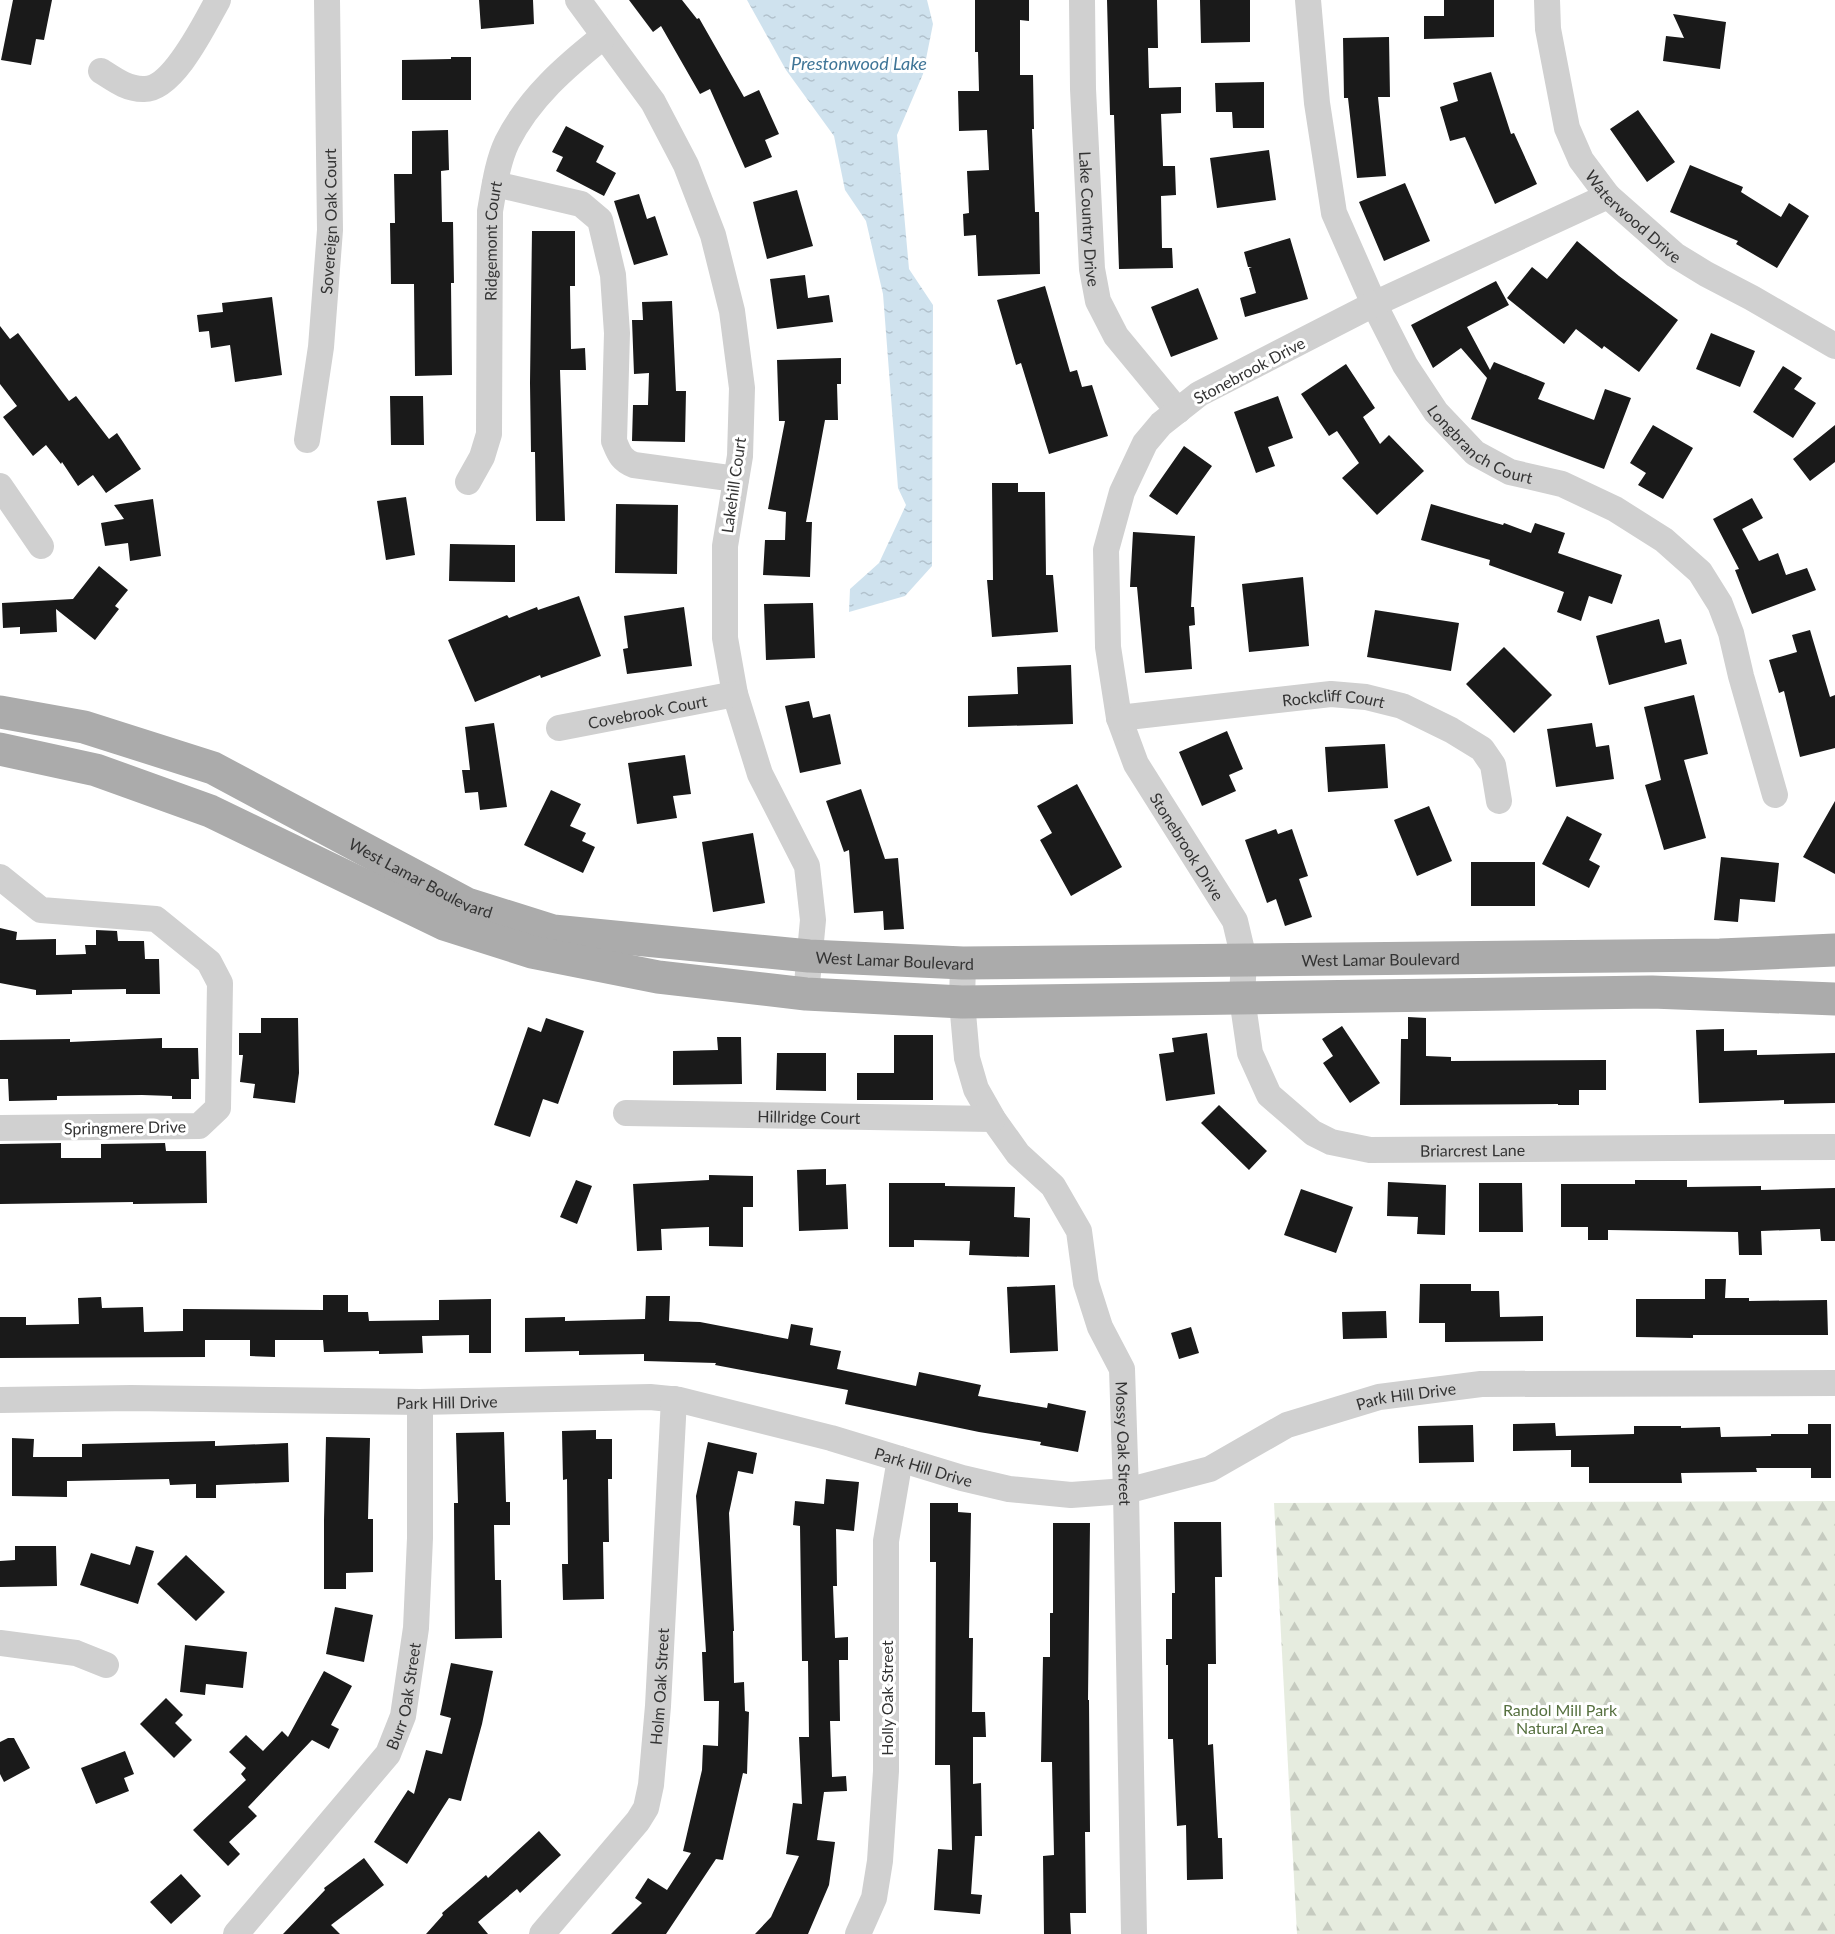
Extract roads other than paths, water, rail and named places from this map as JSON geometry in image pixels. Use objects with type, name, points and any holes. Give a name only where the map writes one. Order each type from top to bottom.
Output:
[{"type":"main road","name":"West Lamar Boulevard","points":[[0,712],[84,727],[213,768],[467,904],[553,931],[810,956],[963,963],[1719,955],[1835,950]]},
{"type":"main road","name":"West Lamar Boulevard","points":[[0,749],[96,770],[210,811],[444,924],[532,952],[658,977],[806,994],[962,1002],[1652,992],[1835,999]]},
{"type":"street","points":[[101,71],[124,86],[146,90],[160,84],[181,63],[218,0]]},
{"type":"street","name":"Sovereign Oak Court","points":[[307,440],[321,348],[330,230],[327,0]]},
{"type":"street","name":"Lakehill Court","points":[[578,0],[653,102],[686,165],[713,235],[732,311],[742,388],[740,456],[724,546],[725,638],[735,694],[760,774],[807,866],[813,920],[806,994]]},
{"type":"street","name":"Lake Country Drive","points":[[1082,0],[1083,89],[1092,269],[1098,301],[1116,336],[1178,411]]},
{"type":"street","name":"Longbranch Court","points":[[1308,0],[1317,103],[1334,213],[1374,304],[1405,364],[1436,412],[1474,453],[1510,472],[1562,484],[1615,509],[1664,540],[1700,572],[1720,604],[1731,633],[1775,795]]},
{"type":"street","name":"Waterwood Drive","points":[[1547,0],[1548,29],[1567,128],[1581,160],[1608,196],[1675,255],[1835,346]]},
{"type":"street","name":"Ridgemont Court","points":[[468,482],[482,457],[489,434],[490,211],[506,143],[527,110],[546,87],[568,64],[604,36]]},
{"type":"street","points":[[495,184],[581,204],[600,220],[613,275],[617,333],[614,441],[620,455],[625,461],[634,465],[736,479]]},
{"type":"street","name":"Stonebrook Drive","points":[[1244,959],[1235,921],[1136,764],[1119,718],[1108,647],[1106,550],[1122,492],[1145,443],[1161,424],[1199,394],[1374,304],[1608,196]]},
{"type":"street","points":[[0,486],[41,546]]},
{"type":"street","name":"Covebrook Court","points":[[559,728],[735,694]]},
{"type":"street","name":"Rockcliff Court","points":[[1119,718],[1330,694],[1366,696],[1402,705],[1482,749],[1492,765],[1499,801]]},
{"type":"street","name":"Springmere Drive","points":[[0,877],[41,910],[156,919],[209,962],[220,983],[218,1108],[199,1126],[0,1128]]},
{"type":"street","name":"Briarcrest Lane","points":[[1244,959],[1242,998],[1250,1053],[1269,1095],[1312,1133],[1331,1142],[1370,1150],[1835,1147]]},
{"type":"street","name":"Mossy Oak Street","points":[[963,963],[962,1002],[967,1058],[976,1089],[993,1119],[1018,1154],[1053,1185],[1079,1231],[1086,1283],[1100,1327],[1122,1369],[1134,1934]]},
{"type":"street","name":"Hillridge Court","points":[[626,1113],[993,1119]]},
{"type":"street","name":"Park Hill Drive","points":[[0,1400],[131,1398],[420,1402],[650,1397],[674,1400],[831,1438],[962,1478],[1009,1489],[1071,1495],[1126,1491],[1210,1469],[1287,1425],[1379,1397],[1481,1384],[1835,1383]]},
{"type":"street","name":"Holm Oak Street","points":[[542,1934],[638,1821],[646,1808],[651,1785],[658,1706],[674,1400]]},
{"type":"street","name":"Burr Oak Street","points":[[236,1934],[388,1754],[404,1716],[416,1628],[420,1538],[420,1402]]},
{"type":"street","name":"Holly Oak Street","points":[[858,1934],[874,1898],[880,1862],[886,1770],[886,1541],[900,1459]]},
{"type":"street","points":[[0,1642],[76,1653],[106,1665]]},
{"type":"water","name":"Prestonwood Lake","points":[[747,0],[927,0],[933,24],[923,74],[897,135],[909,269],[933,305],[932,566],[905,596],[849,612],[850,589],[879,563],[906,505],[898,488],[883,294],[866,221],[845,190],[834,136],[786,70]]},
{"type":"park label","name":"Randol Mill Park Natural Area","points":[[1560,1718]]}]
